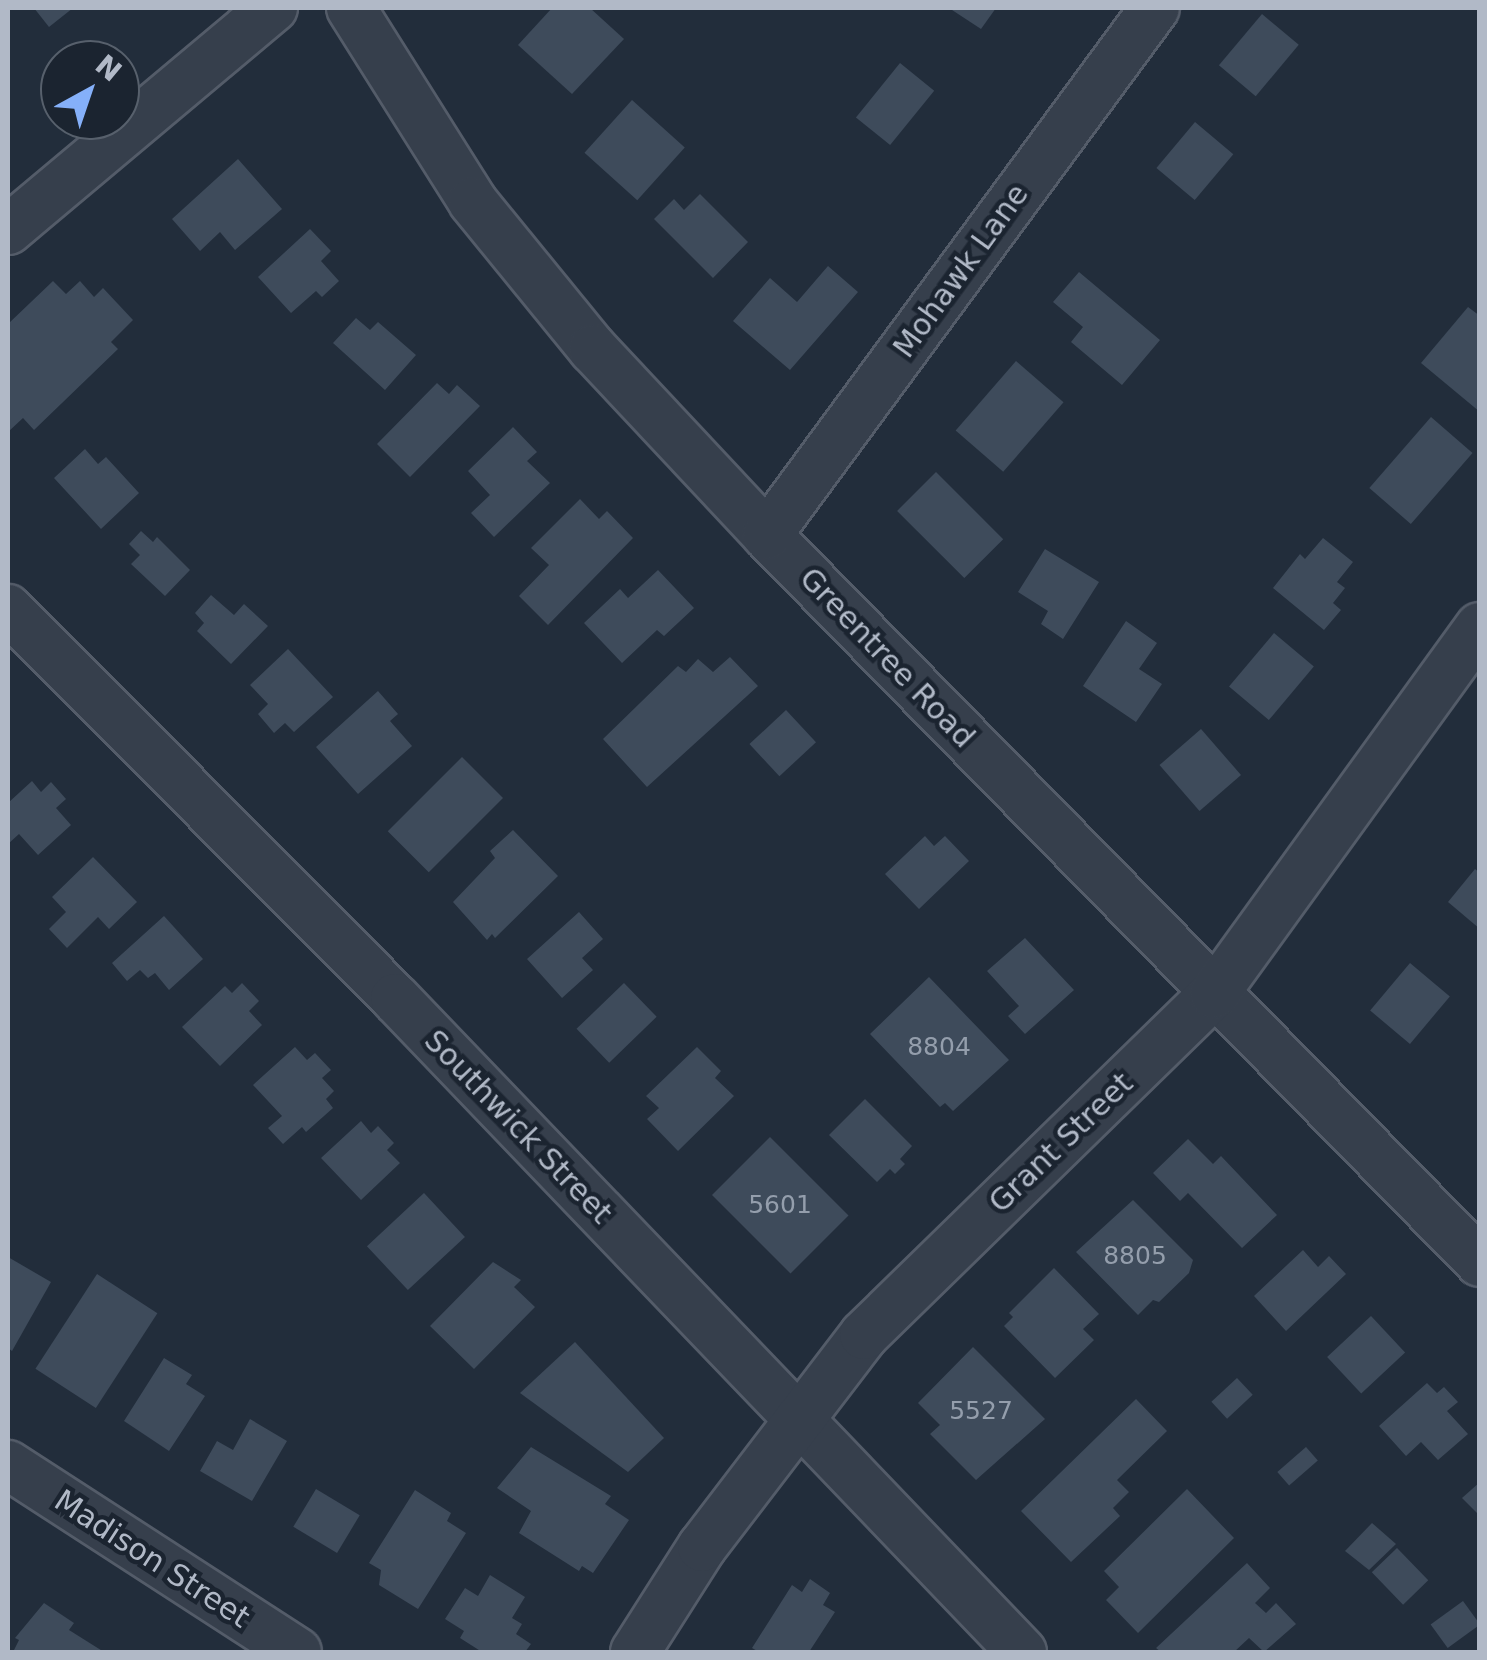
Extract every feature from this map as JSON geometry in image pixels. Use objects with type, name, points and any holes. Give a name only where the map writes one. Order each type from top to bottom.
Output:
[{"type":"street","points":[[8,230],[273,8]]},
{"type":"street","name":"Greentree Road","points":[[351,8],[420,122],[529,276],[767,536],[1480,1262]]},
{"type":"street","name":"Mohawk Lane","points":[[767,536],[1155,8]]},
{"type":"street","name":"Southwick Street","points":[[8,609],[395,998],[1022,1652]]},
{"type":"street","name":"Grant Street","points":[[635,1652],[702,1547],[864,1335],[1214,994],[1480,627]]},
{"type":"street","name":"Madison Street","points":[[8,1466],[297,1652]]},
{"type":"building","points":[[34,8],[73,8],[49,27]]},
{"type":"building","points":[[552,8],[590,8],[624,39],[572,94],[518,45]]},
{"type":"building","points":[[949,8],[996,8],[981,29]]},
{"type":"building","points":[[1262,14],[1299,45],[1256,96],[1219,65]]},
{"type":"building","points":[[900,63],[934,91],[890,145],[856,117]]},
{"type":"building","points":[[632,100],[685,148],[637,200],[584,153]]},
{"type":"building","points":[[1195,122],[1233,154],[1195,200],[1156,168]]},
{"type":"building","points":[[238,159],[282,209],[235,250],[220,232],[200,251],[172,219]]},
{"type":"building","points":[[700,194],[748,242],[713,278],[654,219],[674,199],[684,210]]},
{"type":"building","points":[[310,229],[331,251],[321,261],[339,281],[322,297],[316,291],[291,313],[258,277]]},
{"type":"building","points":[[828,266],[858,292],[790,370],[733,321],[770,278],[797,302]]},
{"type":"building","points":[[1079,272],[1160,340],[1122,385],[1071,342],[1083,327],[1053,302]]},
{"type":"building","points":[[53,281],[66,294],[80,281],[94,297],[103,288],[133,320],[111,342],[118,349],[34,430],[23,418],[8,432],[8,324]]},
{"type":"building","points":[[1468,307],[1480,316],[1480,412],[1421,363]]},
{"type":"building","points":[[356,318],[370,330],[378,322],[416,355],[385,390],[333,343]]},
{"type":"building","points":[[1016,361],[1064,402],[1003,472],[956,430]]},
{"type":"building","points":[[437,383],[449,394],[457,385],[480,406],[410,477],[377,444]]},
{"type":"building","points":[[1431,417],[1473,453],[1411,524],[1369,488]]},
{"type":"building","points":[[513,427],[537,452],[527,461],[550,483],[494,537],[471,513],[490,495],[468,471]]},
{"type":"building","points":[[85,449],[98,464],[106,457],[139,493],[101,529],[54,478]]},
{"type":"building","points":[[936,472],[1003,539],[964,578],[897,511]]},
{"type":"building","points":[[580,499],[599,519],[607,511],[633,538],[548,625],[519,596],[549,565],[531,548]]},
{"type":"building","points":[[141,531],[153,542],[157,537],[190,570],[165,596],[131,564],[140,555],[129,544]]},
{"type":"building","points":[[1323,538],[1353,562],[1337,582],[1345,588],[1333,603],[1341,610],[1324,630],[1273,588],[1300,554],[1305,559]]},
{"type":"building","points":[[1045,549],[1099,582],[1063,639],[1041,624],[1048,611],[1018,592]]},
{"type":"building","points":[[658,570],[694,608],[664,636],[657,630],[622,663],[584,623],[620,589],[628,598]]},
{"type":"building","points":[[211,595],[234,615],[244,604],[268,626],[231,664],[197,631],[204,623],[195,613]]},
{"type":"building","points":[[1126,621],[1157,643],[1139,669],[1162,684],[1136,722],[1083,686]]},
{"type":"building","points":[[1274,633],[1314,666],[1269,720],[1229,687]]},
{"type":"building","points":[[288,649],[333,697],[294,732],[285,723],[274,733],[258,714],[268,704],[250,685]]},
{"type":"building","points":[[730,657],[758,686],[647,787],[603,739],[678,666],[686,672],[698,659],[713,672]]},
{"type":"building","points":[[378,691],[398,714],[390,721],[412,746],[358,794],[316,747]]},
{"type":"building","points":[[786,710],[816,742],[779,776],[749,744]]},
{"type":"building","points":[[1201,729],[1241,775],[1200,811],[1159,765]]},
{"type":"building","points":[[462,757],[503,798],[429,872],[388,831]]},
{"type":"building","points":[[32,781],[41,792],[51,782],[66,799],[56,808],[71,825],[38,855],[19,834],[8,844],[8,803]]},
{"type":"building","points":[[513,830],[558,876],[495,938],[492,934],[487,940],[453,902],[495,858],[490,851]]},
{"type":"building","points":[[925,836],[934,846],[945,836],[969,861],[919,909],[885,874]]},
{"type":"building","points":[[93,857],[137,902],[109,929],[98,917],[67,948],[49,929],[66,912],[52,897]]},
{"type":"building","points":[[1475,869],[1480,873],[1480,929],[1448,902]]},
{"type":"building","points":[[579,912],[603,939],[582,958],[593,970],[562,998],[527,959]]},
{"type":"building","points":[[164,916],[203,959],[169,990],[155,973],[148,978],[140,970],[127,981],[112,963]]},
{"type":"building","points":[[1025,938],[1074,990],[1025,1034],[1008,1016],[1019,1006],[987,971]]},
{"type":"building","points":[[1410,963],[1450,996],[1410,1044],[1370,1010]]},
{"type":"building","points":[[929,977],[1009,1060],[953,1111],[945,1103],[940,1107],[870,1034]]},
{"type":"building","points":[[242,983],[259,1001],[249,1011],[262,1025],[220,1066],[182,1027],[225,986],[232,993]]},
{"type":"building","points":[[624,983],[657,1017],[609,1063],[577,1029]]},
{"type":"building","points":[[295,1047],[307,1060],[315,1053],[331,1070],[322,1078],[334,1091],[326,1099],[333,1108],[306,1132],[302,1127],[283,1144],[268,1128],[282,1116],[253,1085]]},
{"type":"building","points":[[697,1047],[721,1071],[715,1078],[734,1096],[678,1151],[647,1119],[659,1108],[646,1096]]},
{"type":"building","points":[[865,1099],[912,1146],[900,1159],[905,1164],[895,1174],[890,1169],[877,1182],[829,1135]]},
{"type":"building","points":[[361,1121],[371,1133],[378,1126],[394,1143],[387,1150],[400,1163],[361,1200],[321,1158]]},
{"type":"building","points":[[770,1137],[848,1215],[791,1273],[712,1195]]},
{"type":"building","points":[[1188,1139],[1213,1164],[1221,1156],[1277,1215],[1242,1248],[1188,1193],[1180,1201],[1153,1173]]},
{"type":"building","points":[[424,1193],[465,1237],[408,1290],[367,1246]]},
{"type":"building","points":[[1133,1200],[1193,1260],[1189,1273],[1159,1302],[1153,1300],[1138,1315],[1076,1252]]},
{"type":"building","points":[[1303,1250],[1318,1267],[1329,1256],[1346,1274],[1286,1331],[1254,1296]]},
{"type":"building","points":[[8,1257],[51,1282],[12,1351],[8,1348]]},
{"type":"building","points":[[493,1262],[521,1280],[514,1287],[535,1307],[474,1369],[430,1326]]},
{"type":"building","points":[[1054,1268],[1099,1314],[1083,1329],[1094,1340],[1055,1378],[1004,1326],[1013,1317],[1009,1313]]},
{"type":"building","points":[[97,1274],[157,1313],[96,1408],[35,1369]]},
{"type":"building","points":[[1371,1316],[1405,1353],[1361,1393],[1327,1357]]},
{"type":"building","points":[[575,1342],[664,1438],[628,1472],[520,1393]]},
{"type":"building","points":[[973,1347],[1045,1419],[976,1480],[930,1434],[940,1425],[918,1403]]},
{"type":"building","points":[[164,1358],[192,1375],[186,1384],[205,1396],[169,1451],[124,1421]]},
{"type":"building","points":[[1237,1378],[1253,1395],[1227,1419],[1211,1402]]},
{"type":"building","points":[[1427,1383],[1437,1393],[1444,1387],[1458,1402],[1447,1411],[1468,1434],[1438,1460],[1421,1442],[1406,1456],[1379,1426]]},
{"type":"building","points":[[1136,1399],[1167,1431],[1117,1480],[1129,1492],[1113,1508],[1120,1516],[1071,1562],[1021,1511]]},
{"type":"building","points":[[250,1419],[287,1441],[252,1501],[200,1471],[217,1441],[233,1450]]},
{"type":"building","points":[[531,1447],[611,1496],[605,1504],[629,1520],[593,1573],[582,1566],[579,1571],[519,1533],[531,1511],[497,1488]]},
{"type":"building","points":[[1306,1447],[1318,1461],[1289,1486],[1277,1472]]},
{"type":"building","points":[[1480,1482],[1480,1516],[1462,1498]]},
{"type":"building","points":[[316,1489],[360,1515],[337,1553],[293,1527]]},
{"type":"building","points":[[1187,1489],[1234,1538],[1138,1633],[1106,1600],[1119,1587],[1104,1571]]},
{"type":"building","points":[[415,1490],[451,1513],[447,1521],[466,1533],[418,1609],[379,1585],[381,1570],[369,1563]]},
{"type":"building","points":[[1372,1523],[1396,1544],[1369,1570],[1345,1551]]},
{"type":"building","points":[[1397,1548],[1428,1580],[1403,1605],[1372,1572]]},
{"type":"building","points":[[1247,1563],[1270,1588],[1255,1603],[1266,1613],[1276,1603],[1296,1624],[1264,1652],[1249,1638],[1234,1652],[1161,1652],[1156,1648]]},
{"type":"building","points":[[490,1575],[525,1597],[512,1618],[522,1624],[516,1634],[531,1644],[525,1652],[482,1652],[460,1638],[464,1631],[445,1619],[465,1588],[478,1596]]},
{"type":"building","points":[[810,1579],[830,1593],[823,1605],[835,1612],[809,1652],[759,1652],[752,1648],[792,1585],[802,1592]]},
{"type":"building","points":[[1463,1601],[1480,1624],[1448,1648],[1431,1625]]},
{"type":"building","points":[[44,1603],[74,1623],[69,1630],[104,1652],[13,1652],[19,1640],[15,1638]]}]
